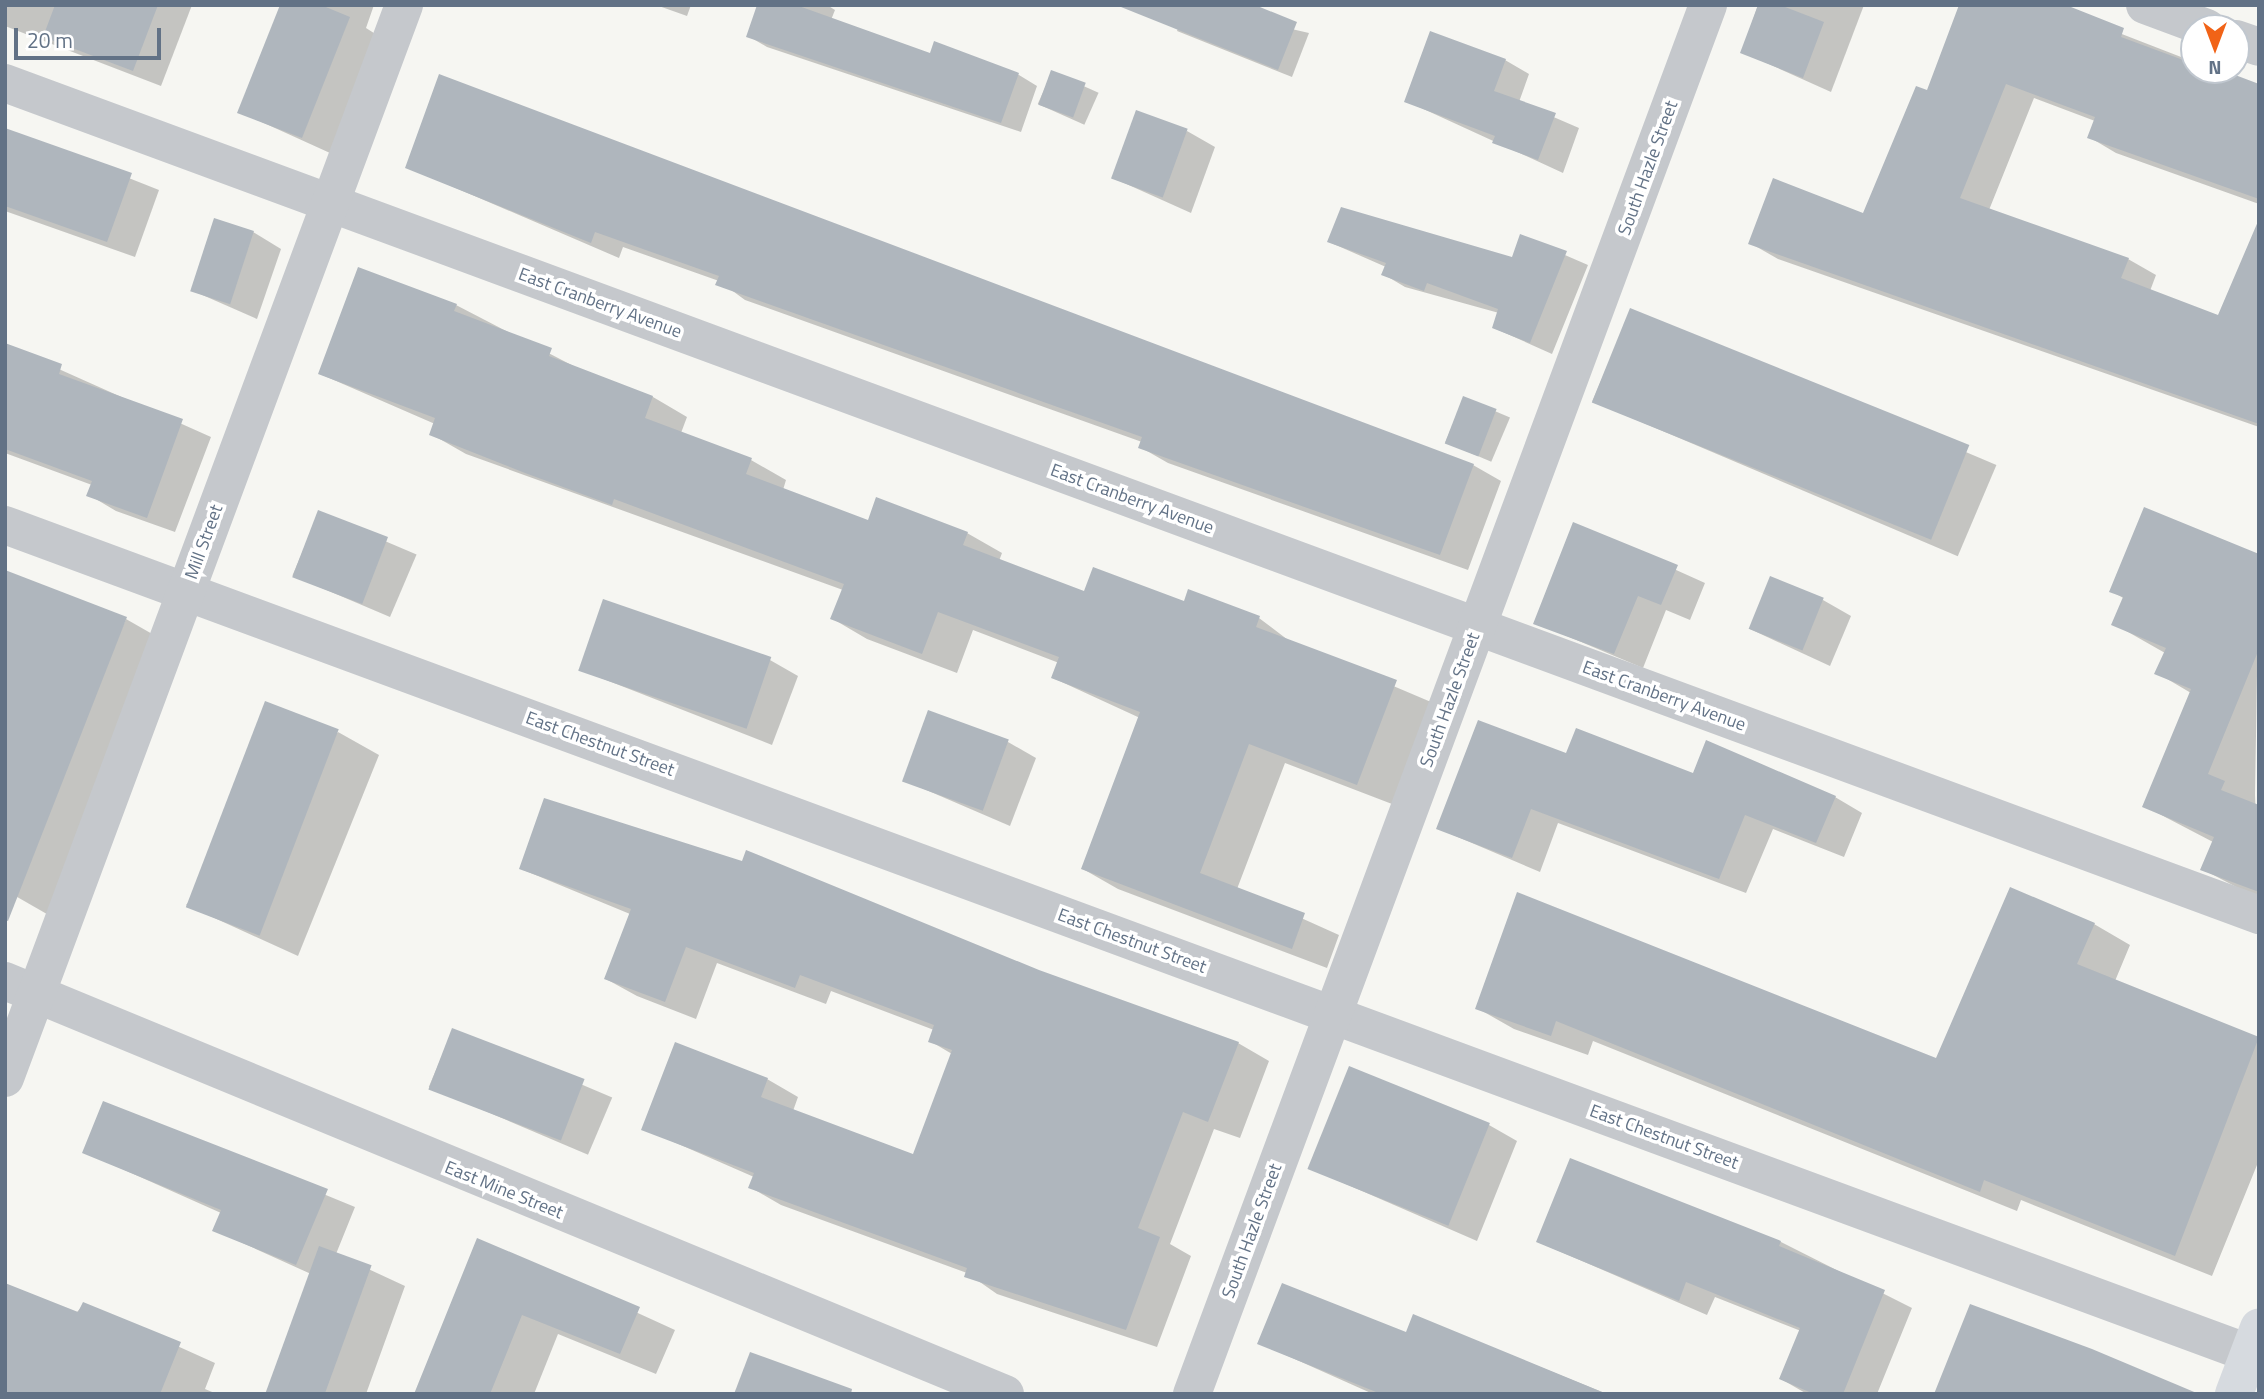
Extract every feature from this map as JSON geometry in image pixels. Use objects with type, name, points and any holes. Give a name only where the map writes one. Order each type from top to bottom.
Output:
[{"type":"main road","points":[[2234,1394],[2256,1346]]},
{"type":"street","name":"Mill Street","points":[[5,1078],[20,990],[186,592],[404,5]]},
{"type":"street","name":"South Hazle Street","points":[[1192,1394],[1708,5]]},
{"type":"street","points":[[2145,5],[2180,18]]},
{"type":"street","name":"East Cranberry Avenue","points":[[5,83],[2259,915]]},
{"type":"street","name":"East Chestnut Street","points":[[5,525],[1333,1015],[2256,1346]]},
{"type":"street","name":"East Mine Street","points":[[20,990],[1005,1394]]},
{"type":"building","points":[[55,5],[158,5],[133,71],[43,37]]},
{"type":"building","points":[[280,5],[321,5],[350,17],[302,138],[237,113]]},
{"type":"building","points":[[757,5],[796,5],[930,53],[934,41],[1019,73],[1001,123],[746,37]]},
{"type":"building","points":[[1116,5],[1255,5],[1297,22],[1278,70]]},
{"type":"building","points":[[1758,5],[1780,5],[1824,22],[1803,78],[1740,53]]},
{"type":"building","points":[[1959,5],[2066,5],[2124,28],[2121,37],[2180,59],[2180,84],[2250,84],[2250,81],[2259,84],[2259,199],[2087,138],[2095,117],[2006,84],[1960,198],[2129,258],[2121,278],[2218,315],[2259,219],[2259,424],[1748,244],[1773,178],[1863,213],[1916,86],[1927,90]]},
{"type":"building","points":[[1430,31],[1506,59],[1494,91],[1556,113],[1538,160],[1492,143],[1495,136],[1404,102]]},
{"type":"building","points":[[1051,70],[1086,83],[1073,117],[1038,105]]},
{"type":"building","points":[[439,74],[1474,464],[1440,555],[1138,448],[1142,437],[715,285],[719,276],[595,232],[591,243],[405,168]]},
{"type":"building","points":[[1136,110],[1188,129],[1163,197],[1111,179]]},
{"type":"building","points":[[5,128],[132,173],[107,242],[5,206]]},
{"type":"building","points":[[1341,207],[1512,257],[1520,234],[1567,251],[1530,343],[1492,328],[1498,309],[1427,283],[1424,291],[1381,275],[1386,263],[1327,242]]},
{"type":"building","points":[[214,218],[254,231],[230,304],[190,291]]},
{"type":"building","points":[[358,267],[457,304],[454,311],[552,348],[549,356],[653,396],[645,418],[752,458],[746,474],[868,520],[876,497],[968,532],[963,545],[1084,591],[1093,567],[1184,601],[1188,589],[1260,616],[1256,627],[1397,680],[1357,785],[1249,744],[1200,873],[1305,913],[1292,949],[1081,869],[1140,712],[1051,678],[1059,657],[938,612],[922,654],[830,619],[844,584],[614,499],[612,505],[429,435],[435,418],[318,374]]},
{"type":"building","points":[[1630,308],[1969,445],[1931,540],[1592,403]]},
{"type":"building","points":[[5,343],[62,364],[59,374],[183,419],[147,518],[86,496],[92,481],[5,449]]},
{"type":"building","points":[[1463,396],[1497,409],[1478,457],[1445,444]]},
{"type":"building","points":[[2144,507],[2259,554],[2259,649],[2208,774],[2225,781],[2221,790],[2259,805],[2259,892],[2200,870],[2214,837],[2142,807],[2191,689],[2154,674],[2166,648],[2111,625],[2123,597],[2109,592]]},
{"type":"building","points":[[318,510],[388,537],[362,604],[292,577]]},
{"type":"building","points":[[1573,522],[1678,565],[1661,605],[1638,596],[1614,654],[1533,624]]},
{"type":"building","points":[[5,570],[127,617],[8,921],[5,920]]},
{"type":"building","points":[[1770,576],[1824,598],[1802,651],[1749,629]]},
{"type":"building","points":[[603,599],[771,657],[747,729],[578,671]]},
{"type":"building","points":[[265,701],[339,729],[260,936],[186,907]]},
{"type":"building","points":[[928,710],[1009,739],[983,811],[902,781]]},
{"type":"building","points":[[1478,720],[1566,753],[1576,728],[1693,773],[1706,740],[1836,796],[1816,843],[1745,815],[1719,879],[1531,809],[1512,858],[1436,829]]},
{"type":"building","points":[[544,798],[742,861],[746,850],[1039,970],[1239,1042],[1208,1122],[1183,1112],[1138,1228],[1160,1237],[1126,1330],[964,1277],[967,1268],[748,1188],[754,1173],[641,1130],[675,1042],[768,1078],[761,1097],[913,1154],[952,1050],[928,1042],[934,1025],[800,975],[795,988],[686,947],[665,1002],[604,979],[631,909],[519,869]]},
{"type":"building","points":[[2010,887],[2095,923],[2077,964],[2259,1037],[2175,1256],[1984,1180],[1980,1192],[1556,1021],[1551,1036],[1475,1009],[1517,892],[1936,1058]]},
{"type":"building","points":[[452,1028],[585,1079],[561,1141],[428,1090]]},
{"type":"building","points":[[1349,1066],[1490,1123],[1448,1226],[1307,1169]]},
{"type":"building","points":[[103,1101],[328,1189],[296,1265],[212,1231],[221,1210],[82,1153]]},
{"type":"building","points":[[1570,1158],[1781,1241],[1779,1246],[1885,1290],[1843,1394],[1814,1394],[1779,1379],[1800,1328],[1686,1282],[1679,1301],[1536,1242]]},
{"type":"building","points":[[477,1238],[640,1307],[620,1354],[522,1315],[490,1394],[414,1394]]},
{"type":"building","points":[[319,1246],[372,1265],[325,1394],[265,1394]]},
{"type":"building","points":[[5,1283],[78,1312],[83,1302],[181,1342],[160,1394],[5,1394]]},
{"type":"building","points":[[1282,1283],[1406,1332],[1413,1314],[1607,1394],[1381,1394],[1257,1344]]},
{"type":"building","points":[[1970,1304],[2092,1349],[2199,1394],[1934,1394]]},
{"type":"building","points":[[750,1352],[852,1389],[851,1394],[734,1394]]}]
